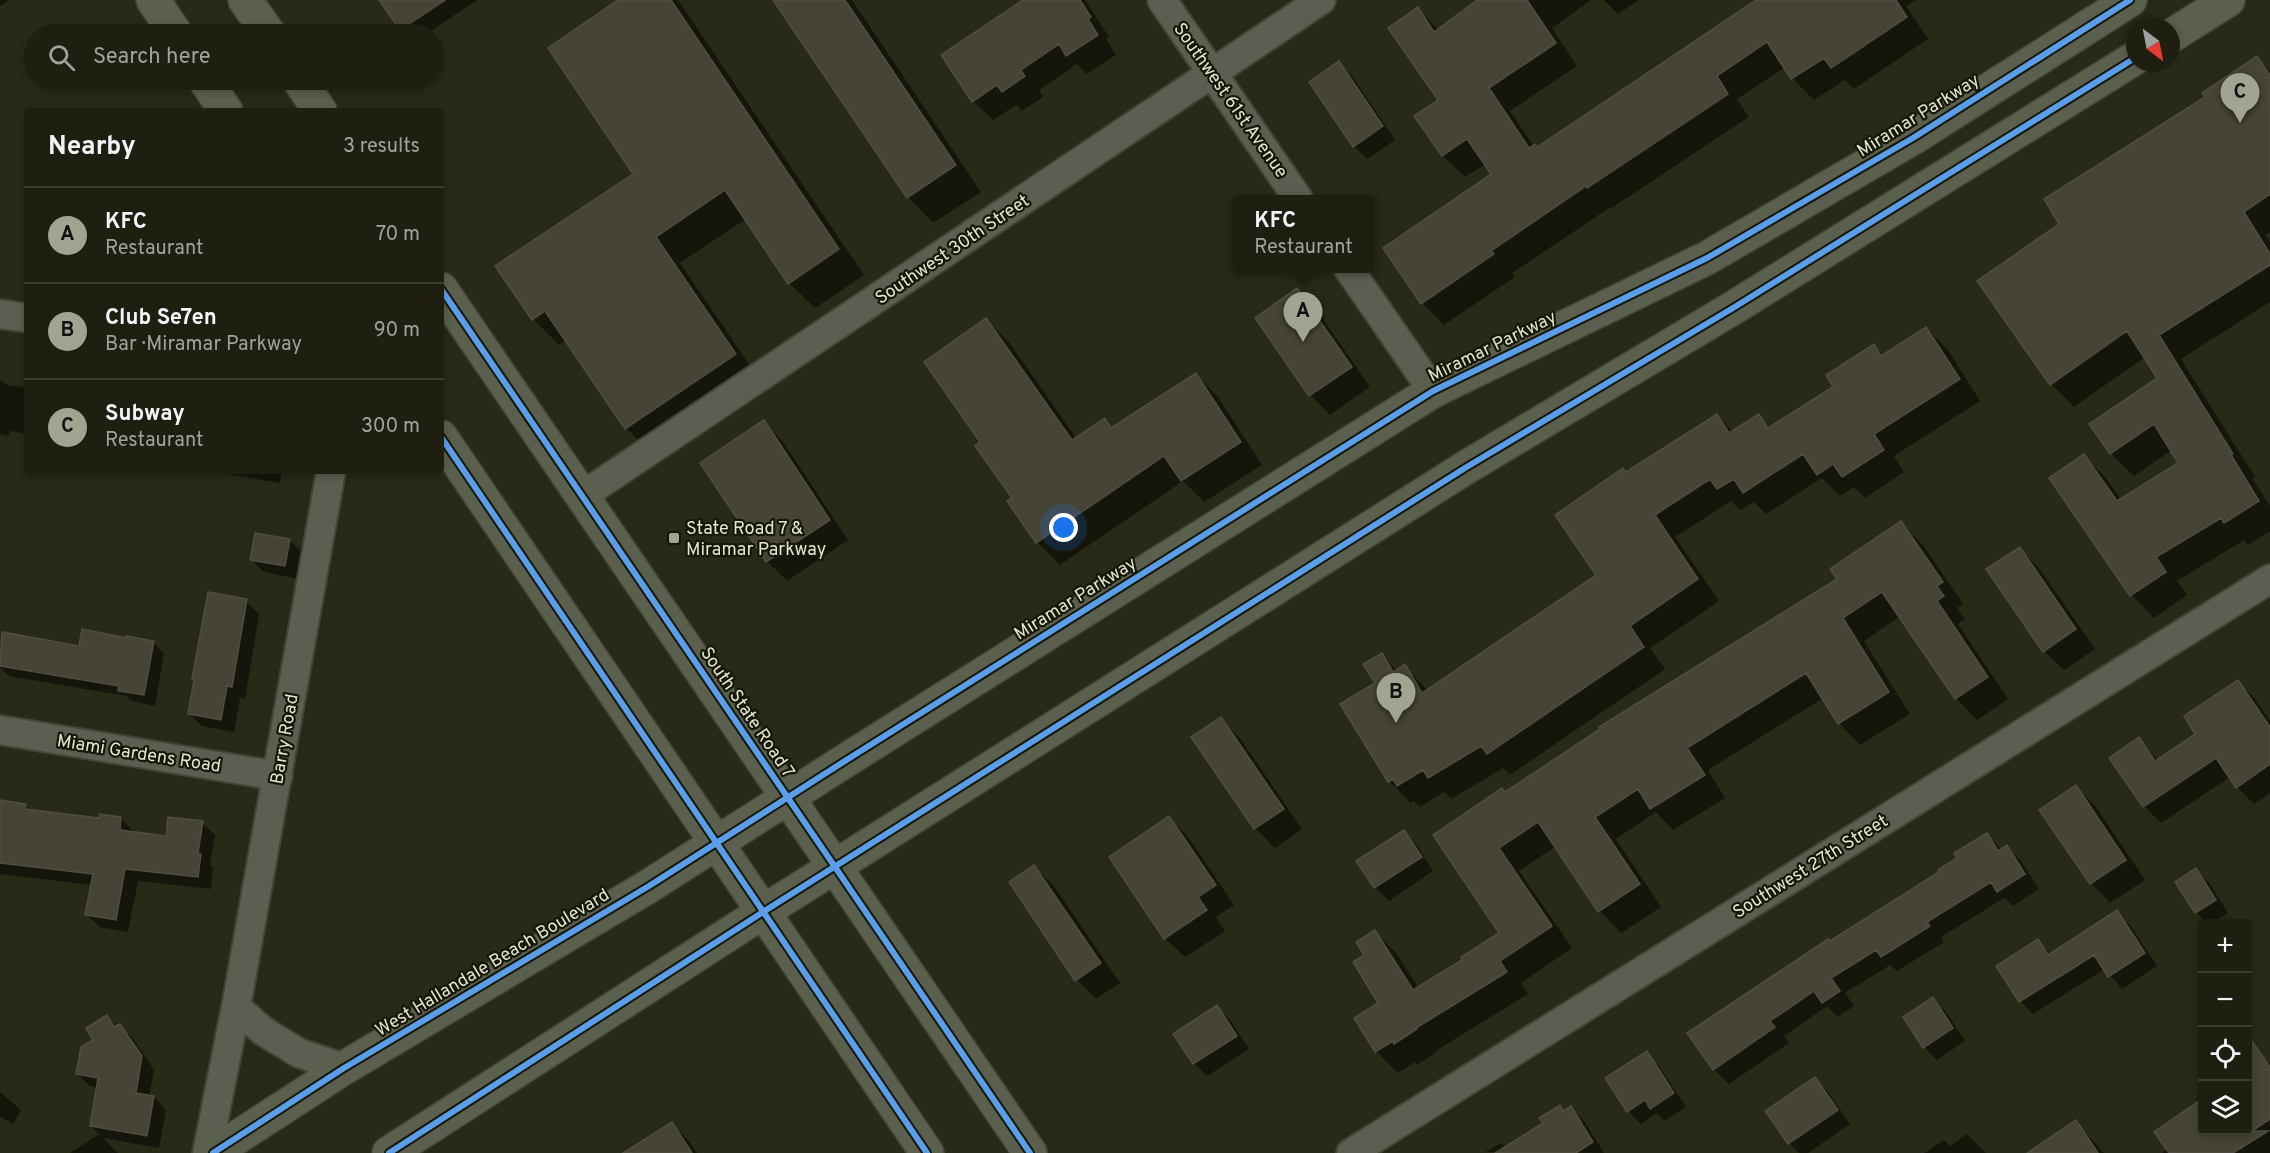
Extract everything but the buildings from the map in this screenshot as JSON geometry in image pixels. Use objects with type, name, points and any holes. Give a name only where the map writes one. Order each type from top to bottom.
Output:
[{"type":"main road","points":[[153,0],[169,24]]},
{"type":"main road","points":[[245,0],[262,24]]},
{"type":"main road","name":"Miramar Parkway","points":[[787,798],[1433,391],[1707,258],[1913,138],[2130,0]]},
{"type":"main road","points":[[2180,30],[2228,0]]},
{"type":"main road","points":[[389,1153],[763,912],[1473,463],[1732,308],[2126,64]]},
{"type":"main road","points":[[212,90],[224,108]]},
{"type":"main road","points":[[306,90],[318,108]]},
{"type":"main road","name":"South State Road 7","points":[[444,293],[1030,1153]]},
{"type":"main road","points":[[444,441],[927,1153]]},
{"type":"main road","name":"West Hallandale Beach Boulevard","points":[[213,1153],[344,1068],[649,886],[787,798]]},
{"type":"street","name":"Southwest 61st Avenue","points":[[1162,0],[1296,195]]},
{"type":"street","name":"Southwest 30th Street","points":[[582,496],[1322,0]]},
{"type":"street","points":[[1351,273],[1433,391]]},
{"type":"street","points":[[0,314],[24,318]]},
{"type":"street","name":"Barry Road","points":[[207,1153],[236,1007],[330,474]]},
{"type":"street","name":"Southwest 27th Street","points":[[1350,1153],[2270,579]]},
{"type":"street","name":"Miami Gardens Road","points":[[0,730],[278,776]]},
{"type":"street","points":[[236,1007],[263,1031],[299,1053],[344,1068]]},
{"type":"cycle path","points":[[213,1153],[344,1068],[649,886],[1433,391],[1707,258],[1913,138],[2130,0]]},
{"type":"cycle path","points":[[389,1153],[763,912],[1465,468],[1733,308],[2126,64]]},
{"type":"cycle path","points":[[444,293],[1030,1153]]},
{"type":"cycle path","points":[[444,441],[927,1153]]},
{"type":"place","name":"Subway","points":[[2240,123]]},
{"type":"place","name":"KFC","points":[[1303,342]]},
{"type":"place","name":"State Road 7 & Miramar Parkway","points":[[674,538]]},
{"type":"place","name":"Club Se7en","points":[[1396,723]]}]
